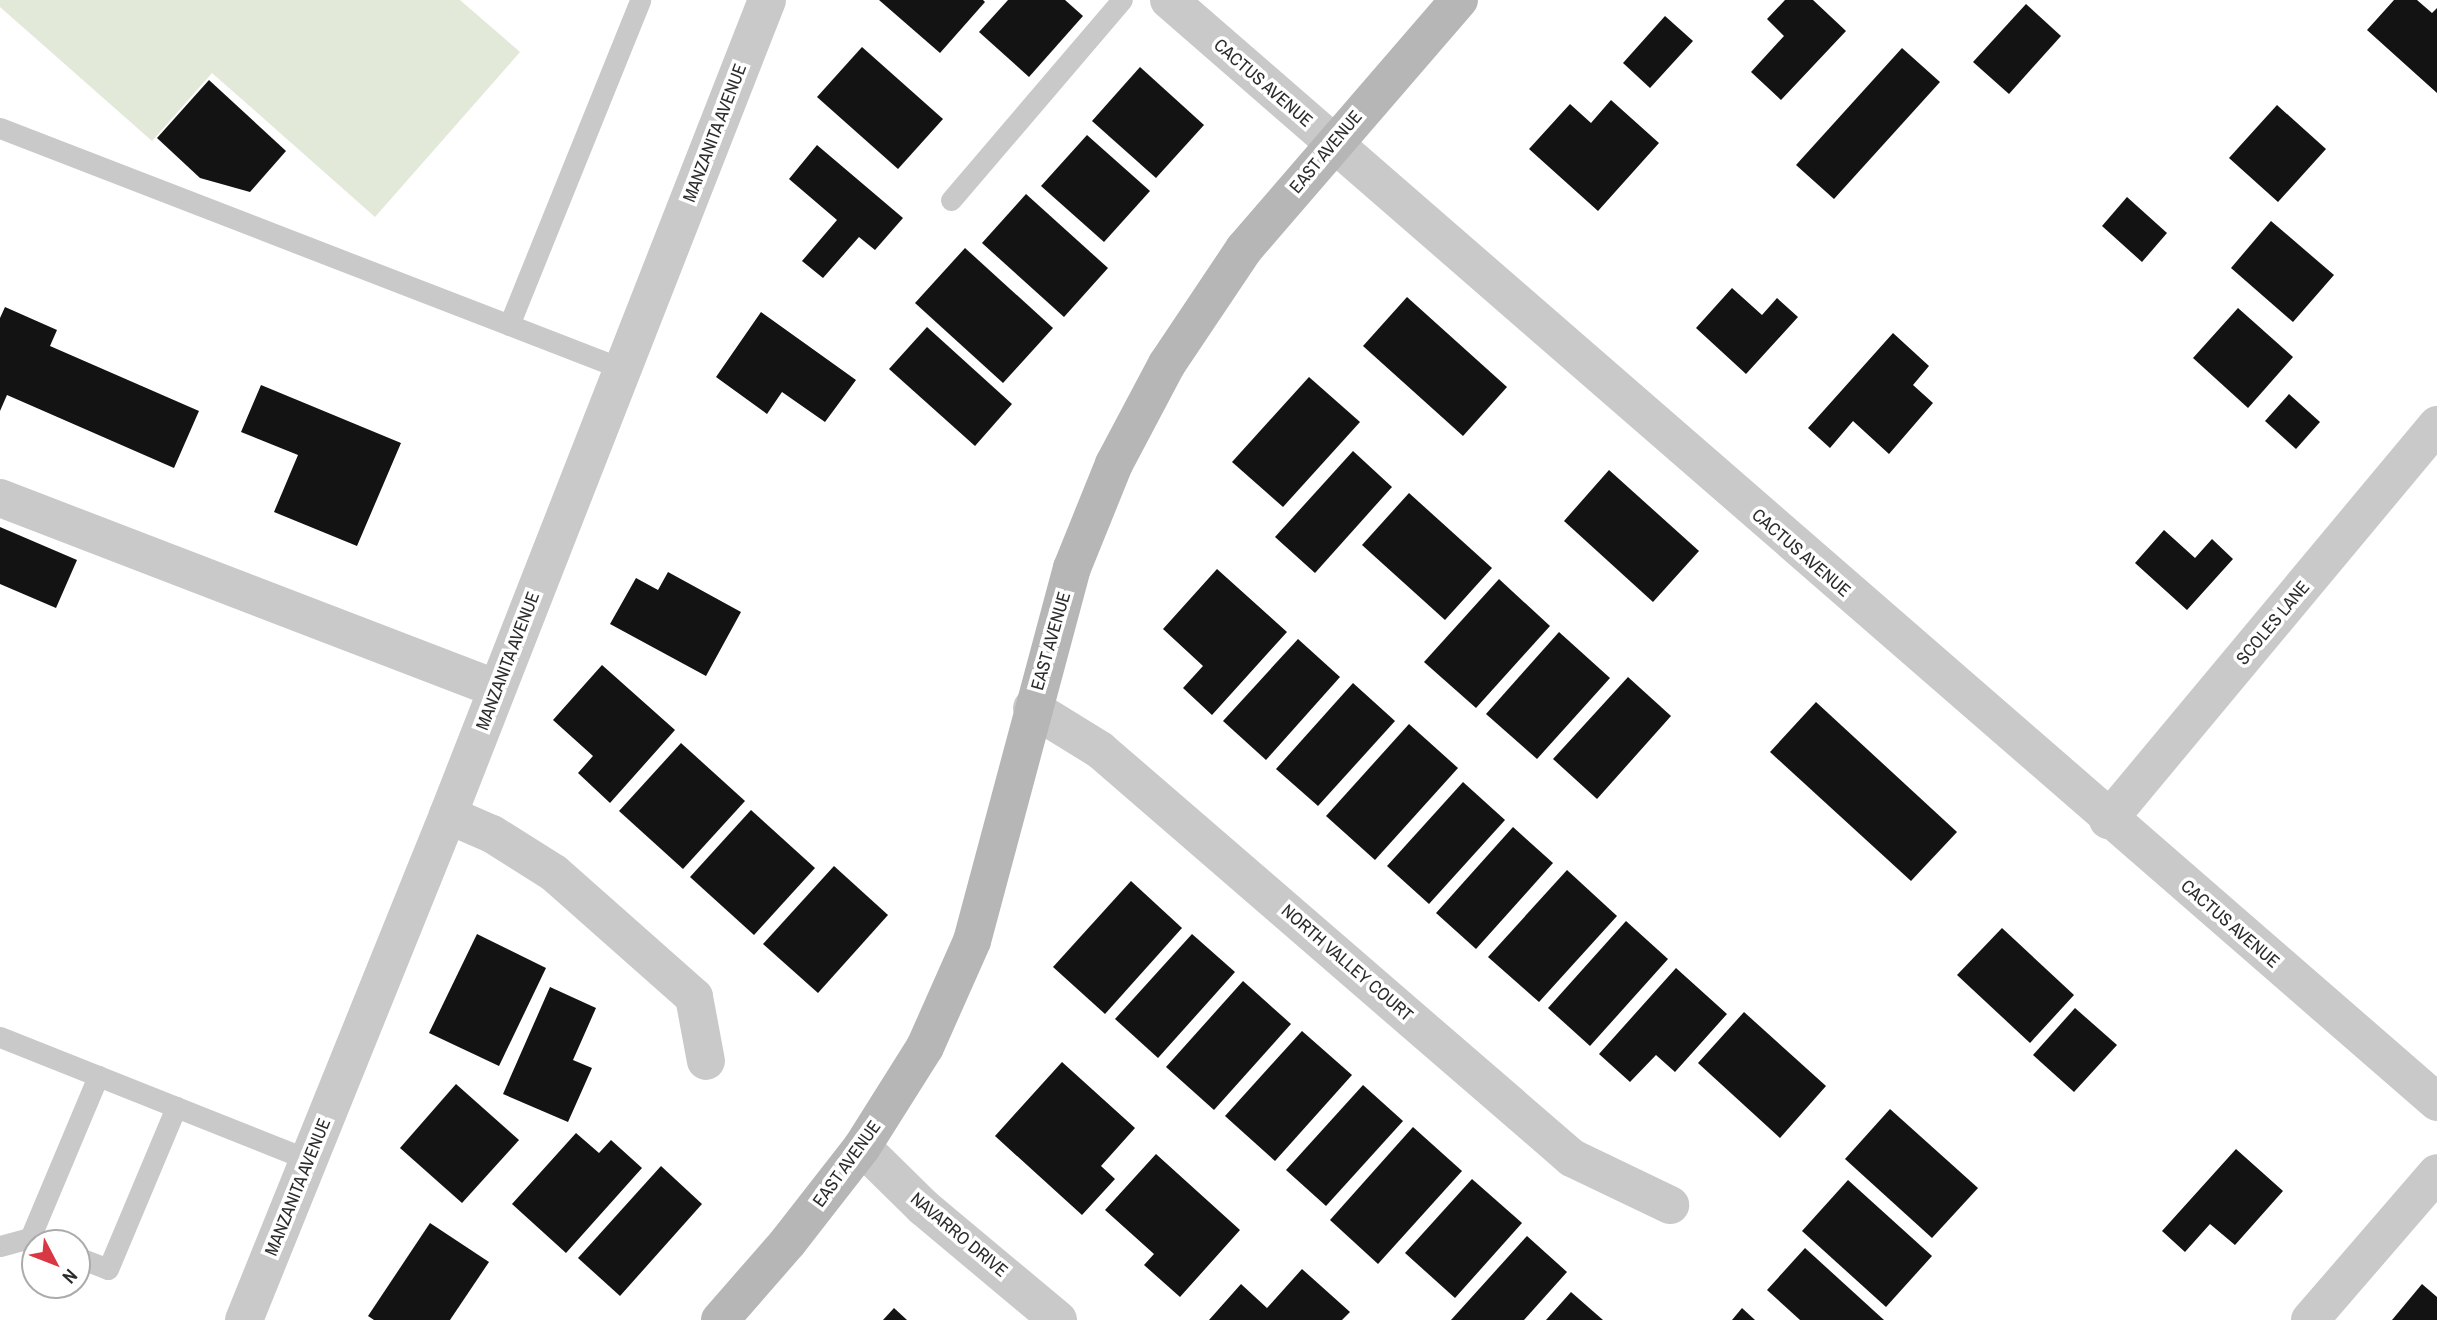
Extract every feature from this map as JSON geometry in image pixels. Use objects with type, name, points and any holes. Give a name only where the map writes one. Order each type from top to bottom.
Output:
[{"type":"main road","name":"EAST AVENUE","points":[[720,1320],[788,1242],[862,1147],[925,1047],[972,941],[1003,836],[1032,708],[1072,568],[1114,464],[1167,364],[1244,249],[1459,0]]},
{"type":"street","name":"MANZANITA AVENUE","points":[[244,1320],[449,815],[767,0]]},
{"type":"street","name":"CACTUS AVENUE","points":[[1169,0],[2108,820],[2437,1102]]},
{"type":"street","name":"SCOLES LANE","points":[[2108,820],[2437,425]]},
{"type":"street","points":[[0,498],[497,689]]},
{"type":"street","name":"NORTH VALLEY COURT","points":[[1032,708],[1100,750],[1572,1158],[1671,1205]]},
{"type":"street","points":[[449,815],[492,834],[554,873],[694,997],[706,1061]]},
{"type":"street","name":"NAVARRO DRIVE","points":[[862,1147],[923,1207],[1058,1320]]},
{"type":"street","points":[[2310,1320],[2437,1173]]},
{"type":"lane","points":[[509,325],[640,0]]},
{"type":"lane","points":[[951,200],[1122,0]]},
{"type":"lane","points":[[0,128],[623,369]]},
{"type":"lane","points":[[0,1037],[309,1160]]},
{"type":"lane","points":[[41,1229],[98,1076]]},
{"type":"lane","points":[[91,1262],[108,1269],[176,1107]]},
{"type":"lane","points":[[0,1246],[21,1243]]},
{"type":"green space","points":[[0,0],[460,0],[520,52],[375,217],[212,73],[152,141],[0,7]]},
{"type":"building","points":[[879,0],[983,0],[985,2],[940,53]]},
{"type":"building","points":[[1008,0],[1065,0],[1083,16],[1029,77],[979,32]]},
{"type":"building","points":[[1785,0],[1813,0],[1846,31],[1781,100],[1751,72],[1784,36],[1767,19]]},
{"type":"building","points":[[2394,0],[2417,0],[2432,13],[2437,8],[2437,93],[2367,30]]},
{"type":"building","points":[[2026,4],[2061,36],[2009,94],[1973,62]]},
{"type":"building","points":[[1665,16],[1693,41],[1650,88],[1623,63]]},
{"type":"building","points":[[862,47],[943,119],[898,169],[817,97]]},
{"type":"building","points":[[1902,48],[1940,82],[1834,199],[1796,165]]},
{"type":"building","points":[[1140,67],[1204,125],[1156,178],[1092,121]]},
{"type":"building","points":[[209,80],[286,151],[250,192],[200,178],[157,138]]},
{"type":"building","points":[[1611,100],[1659,143],[1598,211],[1529,149],[1570,104],[1591,123]]},
{"type":"building","points":[[2277,105],[2326,149],[2278,202],[2229,158]]},
{"type":"building","points":[[1087,135],[1150,191],[1104,242],[1041,186]]},
{"type":"building","points":[[817,145],[903,218],[875,250],[859,237],[823,278],[802,261],[837,220],[789,179]]},
{"type":"building","points":[[1026,194],[1108,268],[1064,317],[982,243]]},
{"type":"building","points":[[2127,197],[2167,233],[2142,262],[2102,226]]},
{"type":"building","points":[[2271,221],[2334,275],[2293,322],[2231,268]]},
{"type":"building","points":[[965,248],[1053,328],[1003,383],[915,303]]},
{"type":"building","points":[[1732,288],[1762,315],[1777,298],[1798,317],[1746,374],[1696,328]]},
{"type":"building","points":[[1407,297],[1507,387],[1463,436],[1363,346]]},
{"type":"building","points":[[5,307],[57,330],[50,346],[199,411],[174,468],[7,395],[0,411],[0,318]]},
{"type":"building","points":[[2238,308],[2293,357],[2248,408],[2193,358]]},
{"type":"building","points":[[761,312],[856,380],[825,422],[782,392],[767,414],[716,377]]},
{"type":"building","points":[[927,327],[1012,404],[975,446],[889,369]]},
{"type":"building","points":[[1893,333],[1929,366],[1913,385],[1933,403],[1889,454],[1853,421],[1830,448],[1808,428]]},
{"type":"building","points":[[1309,377],[1360,422],[1283,507],[1232,462]]},
{"type":"building","points":[[261,385],[401,443],[357,546],[274,512],[298,455],[241,432]]},
{"type":"building","points":[[2289,394],[2320,422],[2296,449],[2265,421]]},
{"type":"building","points":[[1353,451],[1392,487],[1315,573],[1275,537]]},
{"type":"building","points":[[1609,470],[1699,551],[1653,602],[1564,521]]},
{"type":"building","points":[[1409,493],[1492,568],[1445,620],[1362,545]]},
{"type":"building","points":[[0,527],[77,560],[56,608],[0,584]]},
{"type":"building","points":[[2164,530],[2195,558],[2212,539],[2233,559],[2187,610],[2135,563]]},
{"type":"building","points":[[1217,569],[1287,632],[1212,715],[1183,688],[1203,666],[1163,629]]},
{"type":"building","points":[[668,572],[741,612],[706,676],[610,624],[636,578],[658,590]]},
{"type":"building","points":[[1499,579],[1550,626],[1476,708],[1424,662]]},
{"type":"building","points":[[1559,632],[1610,678],[1537,759],[1486,714]]},
{"type":"building","points":[[1298,639],[1340,677],[1266,760],[1223,721]]},
{"type":"building","points":[[602,665],[675,730],[610,803],[578,773],[593,756],[553,720]]},
{"type":"building","points":[[1628,677],[1671,716],[1597,799],[1553,759]]},
{"type":"building","points":[[1353,683],[1395,721],[1318,806],[1276,769]]},
{"type":"building","points":[[1816,702],[1957,832],[1911,881],[1770,752]]},
{"type":"building","points":[[1409,724],[1458,768],[1375,860],[1326,816]]},
{"type":"building","points":[[681,743],[745,801],[683,869],[619,811]]},
{"type":"building","points":[[1463,782],[1505,820],[1429,904],[1387,866]]},
{"type":"building","points":[[751,810],[815,868],[754,935],[690,877]]},
{"type":"building","points":[[1513,827],[1553,863],[1476,949],[1436,913]]},
{"type":"building","points":[[834,866],[888,915],[818,993],[763,944]]},
{"type":"building","points":[[1567,870],[1617,916],[1539,1002],[1488,957]]},
{"type":"building","points":[[1131,881],[1182,928],[1105,1014],[1053,967]]},
{"type":"building","points":[[1626,921],[1668,959],[1590,1046],[1548,1008]]},
{"type":"building","points":[[2002,928],[2074,995],[2030,1043],[1957,975]]},
{"type":"building","points":[[477,934],[546,968],[499,1066],[429,1033]]},
{"type":"building","points":[[1192,934],[1235,972],[1158,1058],[1115,1019]]},
{"type":"building","points":[[1676,968],[1727,1014],[1675,1072],[1656,1055],[1630,1082],[1599,1054]]},
{"type":"building","points":[[1243,981],[1291,1024],[1214,1110],[1166,1067]]},
{"type":"building","points":[[550,987],[596,1008],[573,1060],[592,1068],[568,1122],[503,1094]]},
{"type":"building","points":[[2075,1008],[2117,1045],[2074,1092],[2033,1055]]},
{"type":"building","points":[[1744,1012],[1826,1086],[1780,1138],[1698,1063]]},
{"type":"building","points":[[1302,1031],[1352,1075],[1275,1161],[1225,1116]]},
{"type":"building","points":[[1062,1062],[1135,1128],[1101,1166],[1115,1179],[1082,1215],[995,1136]]},
{"type":"building","points":[[456,1084],[519,1140],[462,1203],[400,1148]]},
{"type":"building","points":[[1363,1085],[1403,1121],[1326,1206],[1286,1170]]},
{"type":"building","points":[[1890,1109],[1978,1188],[1932,1238],[1845,1159]]},
{"type":"building","points":[[1413,1127],[1462,1171],[1378,1264],[1330,1220]]},
{"type":"building","points":[[576,1133],[599,1153],[611,1140],[642,1168],[566,1253],[512,1204]]},
{"type":"building","points":[[2236,1149],[2283,1191],[2235,1245],[2210,1224],[2185,1252],[2162,1231]]},
{"type":"building","points":[[1156,1154],[1240,1230],[1180,1297],[1144,1265],[1154,1254],[1105,1210]]},
{"type":"building","points":[[661,1166],[702,1204],[620,1296],[578,1258]]},
{"type":"building","points":[[1472,1179],[1522,1223],[1455,1298],[1405,1253]]},
{"type":"building","points":[[1848,1180],[1932,1256],[1886,1307],[1802,1231]]},
{"type":"building","points":[[430,1223],[489,1262],[450,1320],[374,1320],[368,1316]]},
{"type":"building","points":[[1527,1236],[1567,1272],[1524,1320],[1451,1320]]},
{"type":"building","points":[[1805,1248],[1884,1320],[1800,1320],[1767,1290]]},
{"type":"building","points":[[1302,1269],[1350,1312],[1342,1320],[1209,1320],[1241,1284],[1267,1308]]},
{"type":"building","points":[[2422,1284],[2437,1297],[2437,1320],[2392,1320]]},
{"type":"building","points":[[1571,1292],[1603,1320],[1546,1320]]},
{"type":"building","points":[[894,1308],[907,1320],[883,1320]]},
{"type":"building","points":[[1742,1308],[1755,1320],[1732,1320]]}]
